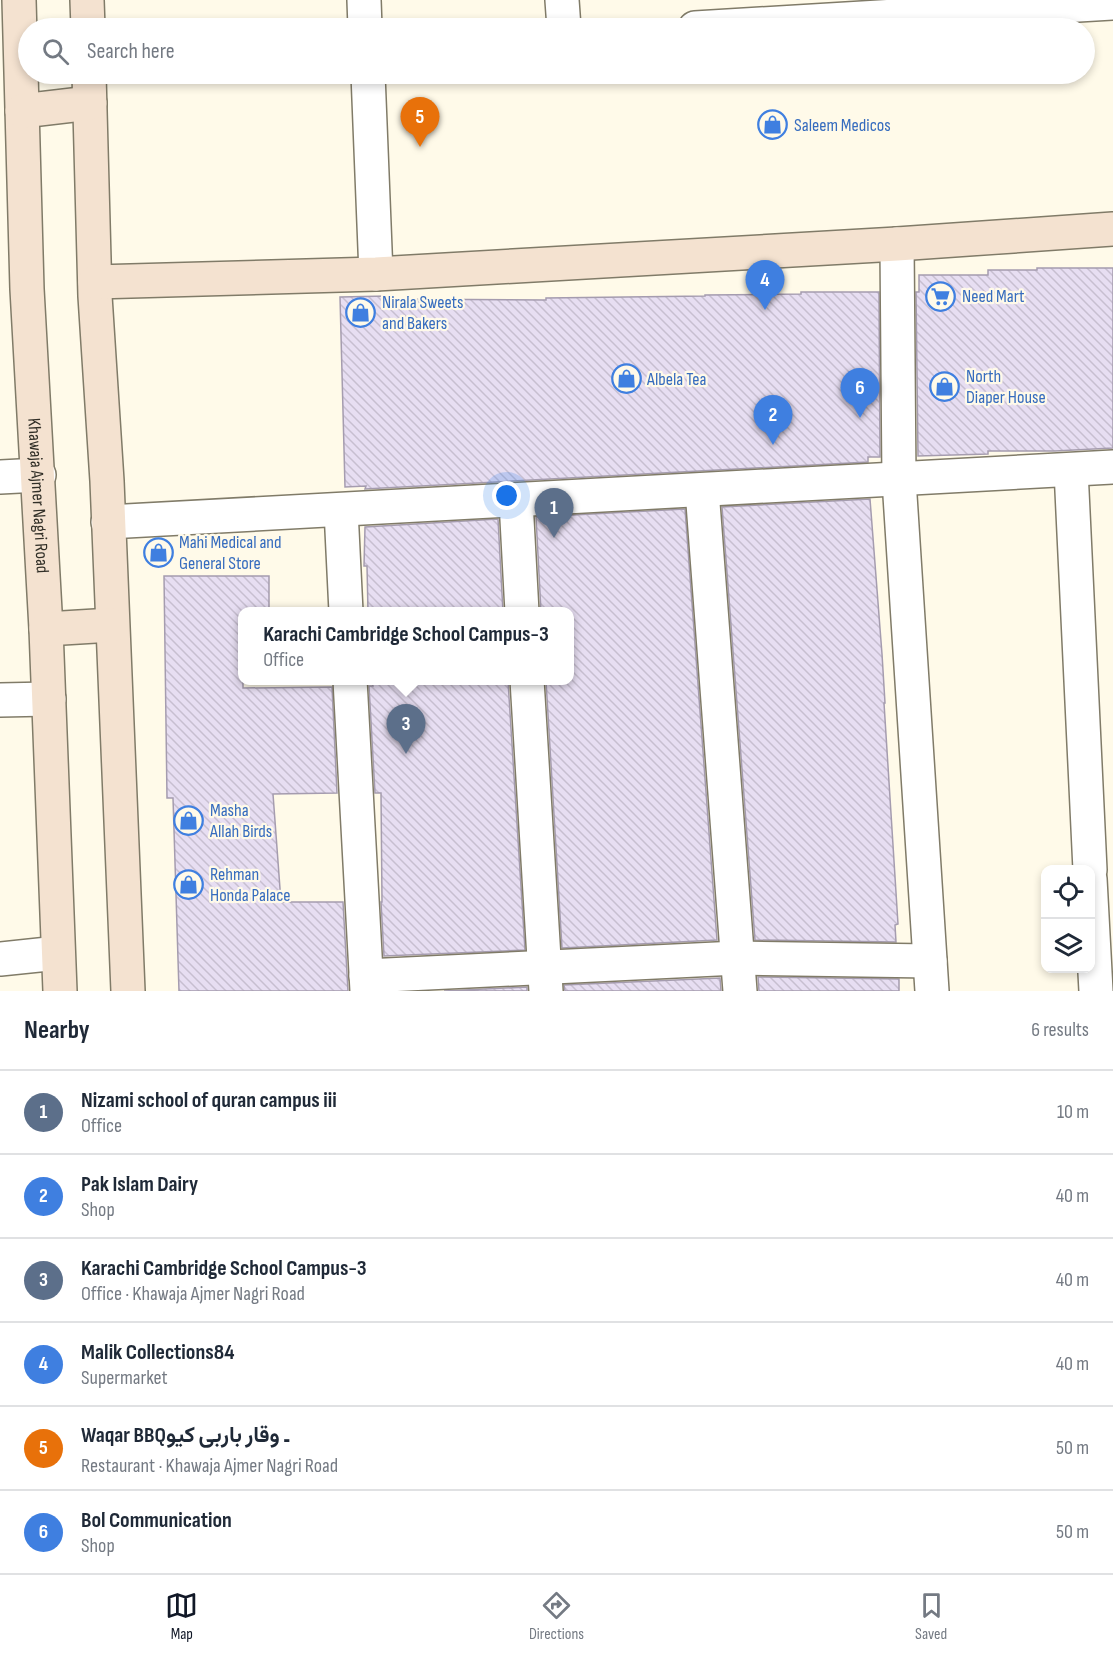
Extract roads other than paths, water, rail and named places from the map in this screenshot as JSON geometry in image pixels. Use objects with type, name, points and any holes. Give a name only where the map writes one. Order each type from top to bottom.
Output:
[{"type":"street","name":"Khawaja Ajmer Nagri Road","points":[[19,0],[19,18]]},
{"type":"street","points":[[87,0],[88,18]]},
{"type":"street","points":[[364,0],[365,18]]},
{"type":"street","points":[[562,0],[563,18]]},
{"type":"street","points":[[726,18],[742,13],[1113,3]]},
{"type":"street","name":"Khawaja Ajmer Nagri Road","points":[[21,84],[27,289],[39,475],[60,991]]},
{"type":"street","points":[[368,84],[376,273]]},
{"type":"street","points":[[22,111],[90,88],[95,282],[108,522],[128,991]]},
{"type":"street","points":[[95,282],[376,273],[897,244],[1113,229]]},
{"type":"street","points":[[350,685],[366,983],[545,979],[737,958],[931,976],[900,480],[897,244]]},
{"type":"street","points":[[108,522],[1113,467]]},
{"type":"street","points":[[1071,470],[1090,865]]},
{"type":"street","points":[[0,477],[39,475]]},
{"type":"street","points":[[702,490],[740,991]]},
{"type":"street","points":[[516,501],[522,607]]},
{"type":"street","points":[[341,510],[346,607]]},
{"type":"street","points":[[46,629],[112,625]]},
{"type":"street","points":[[527,685],[545,979]]},
{"type":"street","points":[[0,700],[49,699]]},
{"type":"street","points":[[1092,919],[1096,991]]},
{"type":"street","points":[[0,959],[58,953]]},
{"type":"place","name":"Saleem Medicos","points":[[773,125]]},
{"type":"place","name":"Waqar BBQ۔ وقار باربی کیو","points":[[420,147]]},
{"type":"place","name":"Need Mart","points":[[941,296]]},
{"type":"place","name":"Malik Collections84","points":[[765,310]]},
{"type":"place","name":"Nirala Sweets and Bakers","points":[[361,312]]},
{"type":"place","name":"Albela Tea","points":[[626,379]]},
{"type":"place","name":"North Diaper House","points":[[945,386]]},
{"type":"place","name":"Bol Communication","points":[[860,418]]},
{"type":"place","name":"Pak Islam Dairy","points":[[773,445]]},
{"type":"place","name":"Nizami school of quran campus iii","points":[[554,538]]},
{"type":"place","name":"Mahi Medical and General Store","points":[[158,552]]},
{"type":"place","name":"Karachi Cambridge School Campus-3","points":[[406,754]]},
{"type":"place","name":"Masha Allah Birds","points":[[189,820]]},
{"type":"place","name":"Rehman Honda Palace","points":[[189,884]]}]
